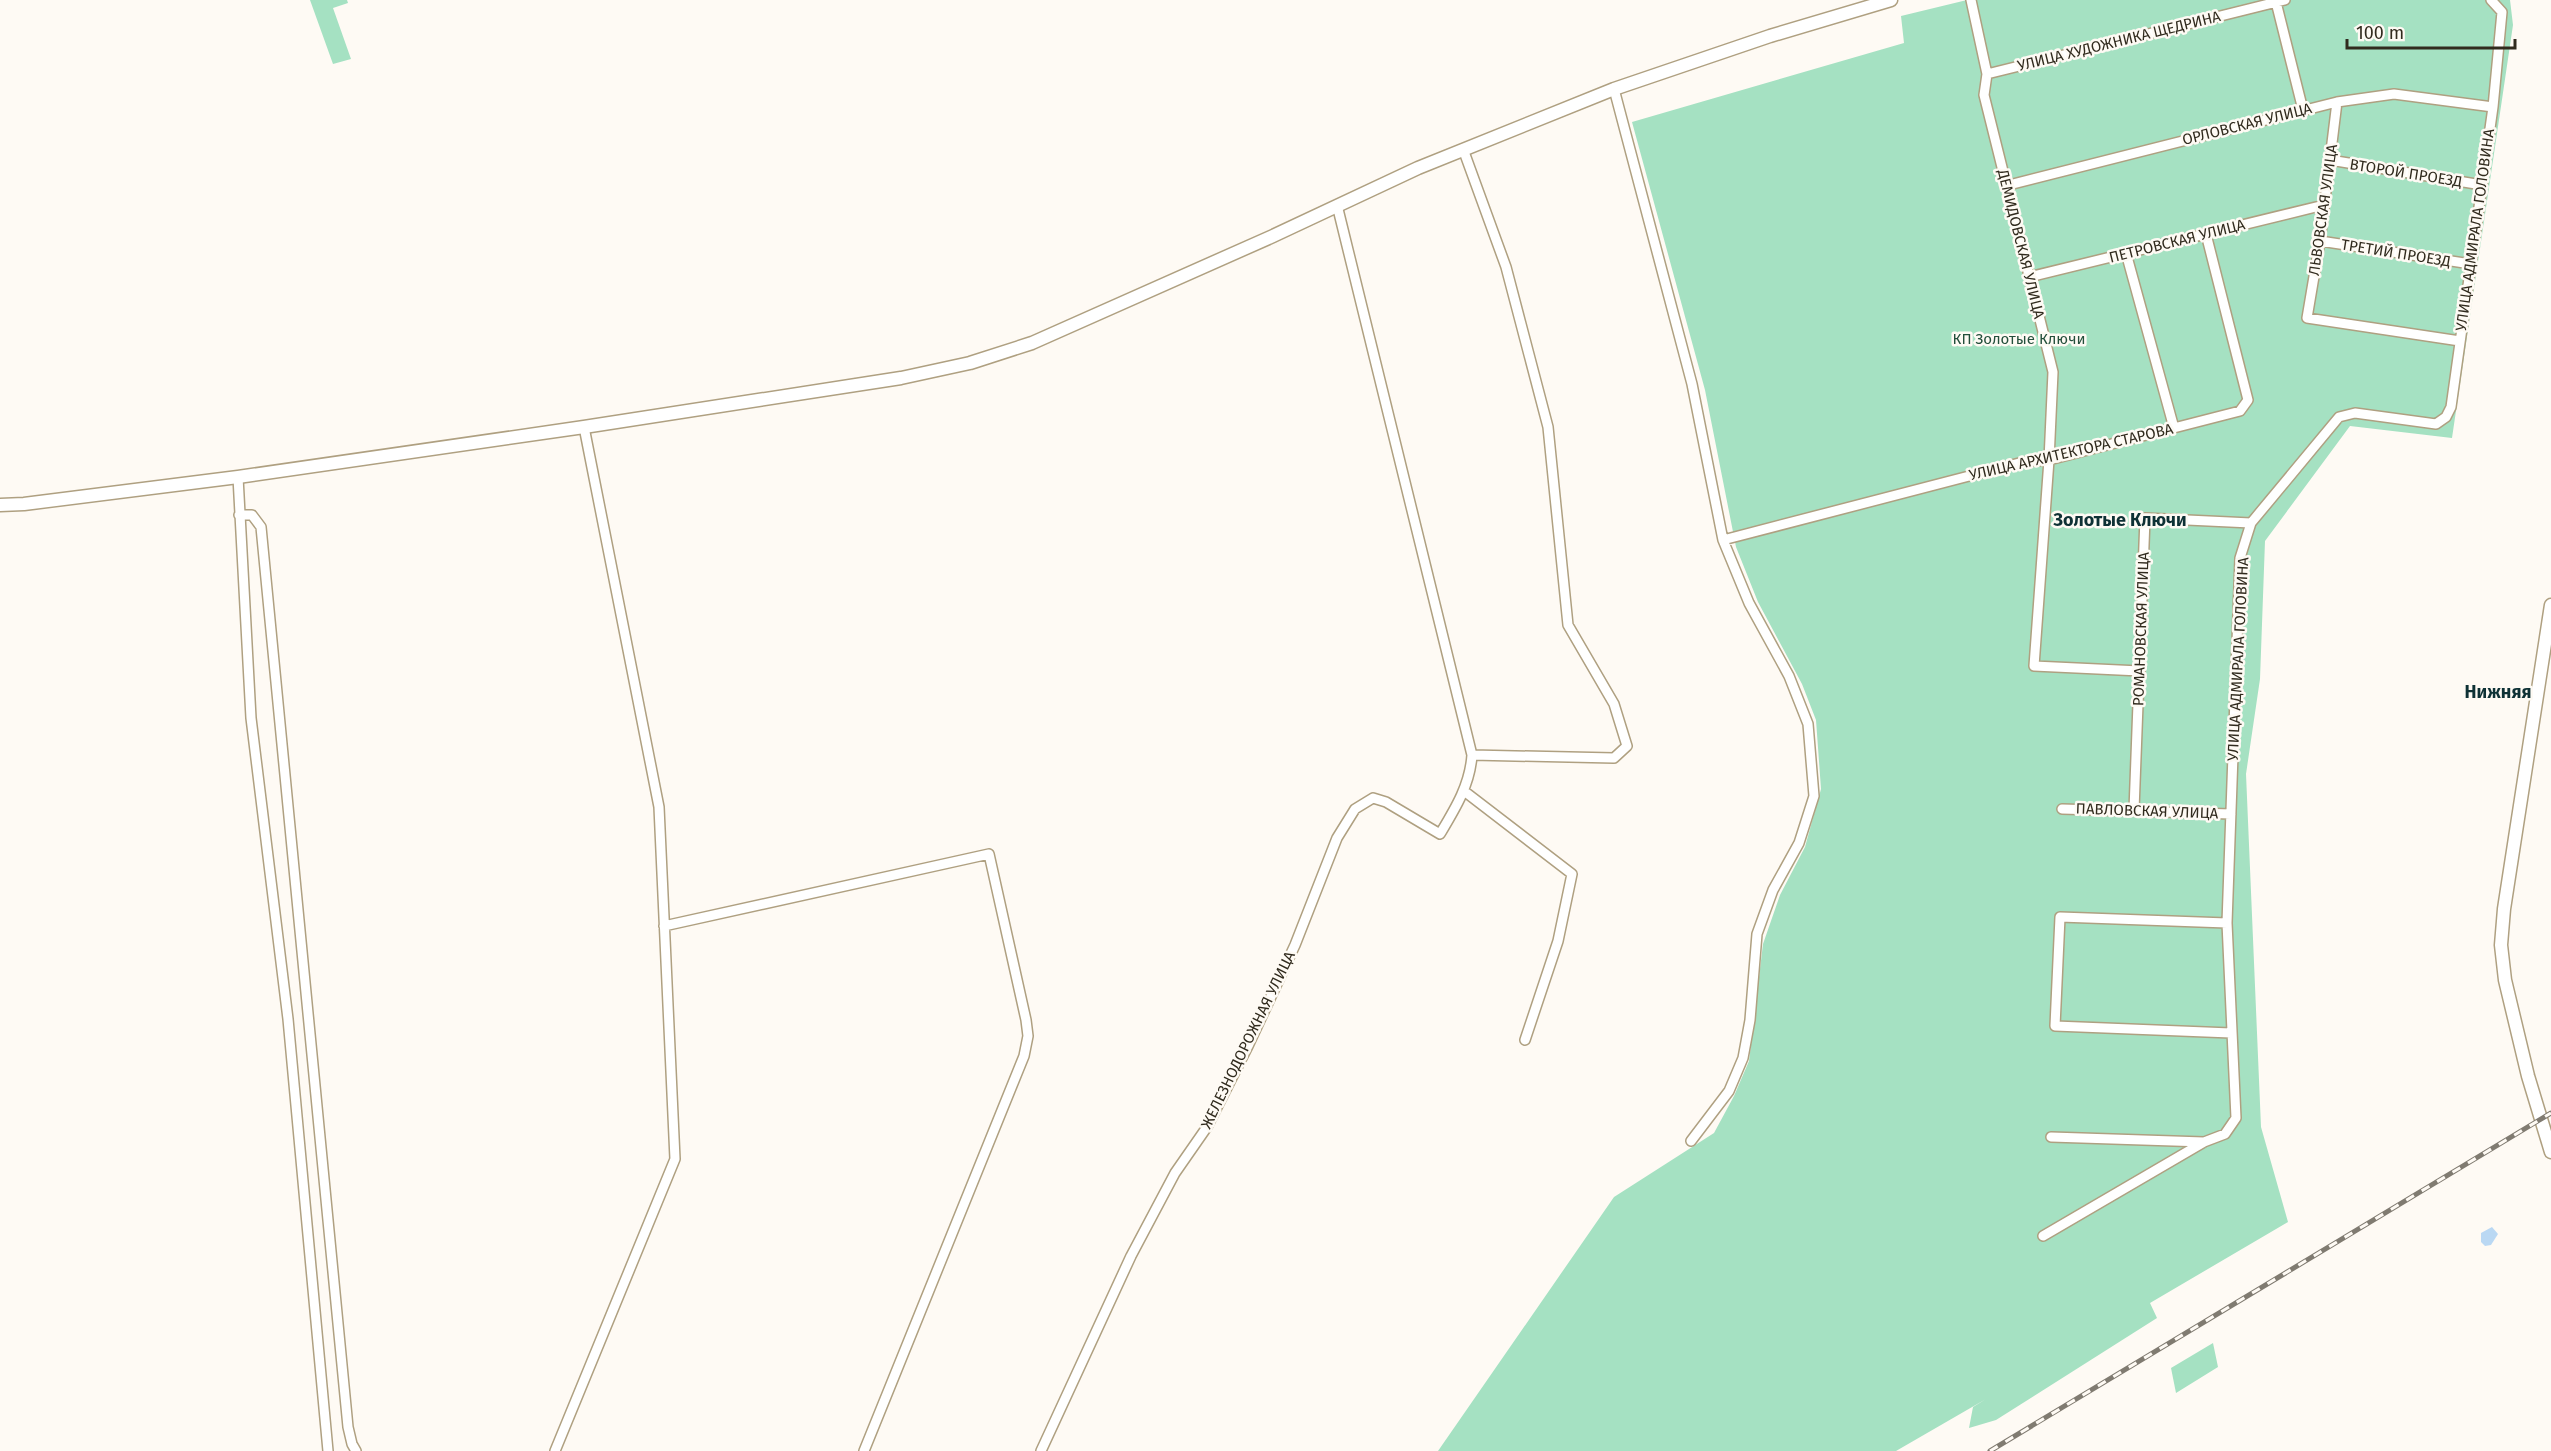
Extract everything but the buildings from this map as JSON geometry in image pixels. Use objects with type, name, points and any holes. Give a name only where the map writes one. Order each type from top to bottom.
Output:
[{"type":"street","points":[[0,505],[24,504],[238,477],[584,427],[901,378],[970,363],[1032,343],[1463,149],[1614,89],[1770,36],[1891,0]]},
{"type":"street","name":"ДЕМИДОВСКАЯ УЛИЦА","points":[[1971,0],[1988,74],[1984,95],[2053,372],[2034,666],[2140,671]]},
{"type":"street","name":"УЛИЦА АДМИРАЛА ГОЛОВИНА","points":[[2043,1236],[2204,1142],[2225,1134],[2236,1118],[2226,923],[2240,558],[2251,523],[2339,417],[2355,413],[2436,423],[2446,417],[2451,407],[2493,107],[2502,12],[2492,0]]},
{"type":"street","points":[[2280,1],[2303,110]]},
{"type":"street","name":"УЛИЦА ХУДОЖНИКА ЩЕДРИНА","points":[[1988,74],[2280,1]]},
{"type":"street","points":[[1614,89],[1692,384],[1722,540],[1749,603],[1789,676],[1808,724],[1814,796],[1799,843],[1773,890],[1757,934],[1750,1020],[1743,1058],[1729,1091],[1690,1141]]},
{"type":"street","name":"ОРЛОВСКАЯ УЛИЦА","points":[[2005,186],[2337,102],[2394,94],[2493,107]]},
{"type":"street","name":"ЛЬВОВСКАЯ УЛИЦА","points":[[2337,102],[2320,241],[2307,318],[2460,341]]},
{"type":"street","points":[[1463,149],[1506,267],[1548,427],[1568,625],[1614,704],[1627,746],[1614,758],[1472,755]]},
{"type":"street","name":"ВТОРОЙ ПРОЕЗД","points":[[2330,160],[2482,185]]},
{"type":"street","points":[[1337,205],[1472,755],[1471,773],[1464,791],[1572,874],[1557,941],[1525,1040]]},
{"type":"street","name":"ПЕТРОВСКАЯ УЛИЦА","points":[[2029,277],[2324,205]]},
{"type":"street","name":"УЛИЦА АРХИТЕКТОРА СТАРОВА","points":[[1722,540],[2023,462],[2049,460],[2240,411],[2248,400],[2206,234]]},
{"type":"street","name":"ТРЕТИЙ ПРОЕЗД","points":[[2320,241],[2471,264]]},
{"type":"street","points":[[2126,253],[2174,428]]},
{"type":"street","points":[[555,1451],[675,1159],[659,807],[584,427]]},
{"type":"street","points":[[238,477],[251,718],[288,1019],[328,1451]]},
{"type":"street","points":[[239,515],[252,515],[261,527],[348,1427],[351,1444],[356,1451]]},
{"type":"street","name":"РОМАНОВСКАЯ УЛИЦА","points":[[2134,810],[2145,518],[2251,523]]},
{"type":"street","points":[[2551,605],[2504,909],[2501,945],[2505,980],[2522,1053],[2551,1152]]},
{"type":"street","name":"ЖЕЛЕЗНОДОРОЖНАЯ УЛИЦА","points":[[1041,1451],[1131,1256],[1175,1173],[1207,1127],[1248,1046],[1295,945],[1337,838],[1355,809],[1373,798],[1386,802],[1440,834],[1464,791]]},
{"type":"street","name":"ПАВЛОВСКАЯ УЛИЦА","points":[[2062,809],[2231,814]]},
{"type":"street","points":[[664,926],[989,854],[1026,1020],[1028,1036],[1024,1056],[864,1451]]},
{"type":"street","points":[[2226,923],[2060,917],[2055,1026],[2231,1033]]},
{"type":"street","points":[[2051,1137],[2204,1142]]},
{"type":"green space","points":[[310,0],[347,0],[348,3],[333,8],[351,59],[333,64]]},
{"type":"green space","name":"КП Золотые Ключи","points":[[1967,0],[2510,0],[2513,25],[2452,438],[2350,426],[2265,541],[2260,679],[2246,774],[2261,1127],[2288,1222],[2150,1303],[2157,1318],[1996,1420],[1969,1428],[1973,1407],[1986,1399],[1896,1451],[1438,1451],[1614,1197],[1714,1133],[1734,1096],[1749,1061],[1763,944],[1780,895],[1805,847],[1821,789],[1816,720],[1802,684],[1758,602],[1736,547],[1705,390],[1632,122],[1904,43],[1901,16]]},
{"type":"green space","points":[[2213,1343],[2218,1367],[2176,1393],[2171,1368]]},
{"type":"water","points":[[2492,1227],[2498,1234],[2491,1245],[2485,1246],[2481,1242],[2481,1233]]},
{"type":"railway","points":[[1990,1451],[2551,1113]]},
{"type":"district","name":"Золотые Ключи","points":[[2120,520]]},
{"type":"district","name":"Нижняя","points":[[2498,692]]}]
